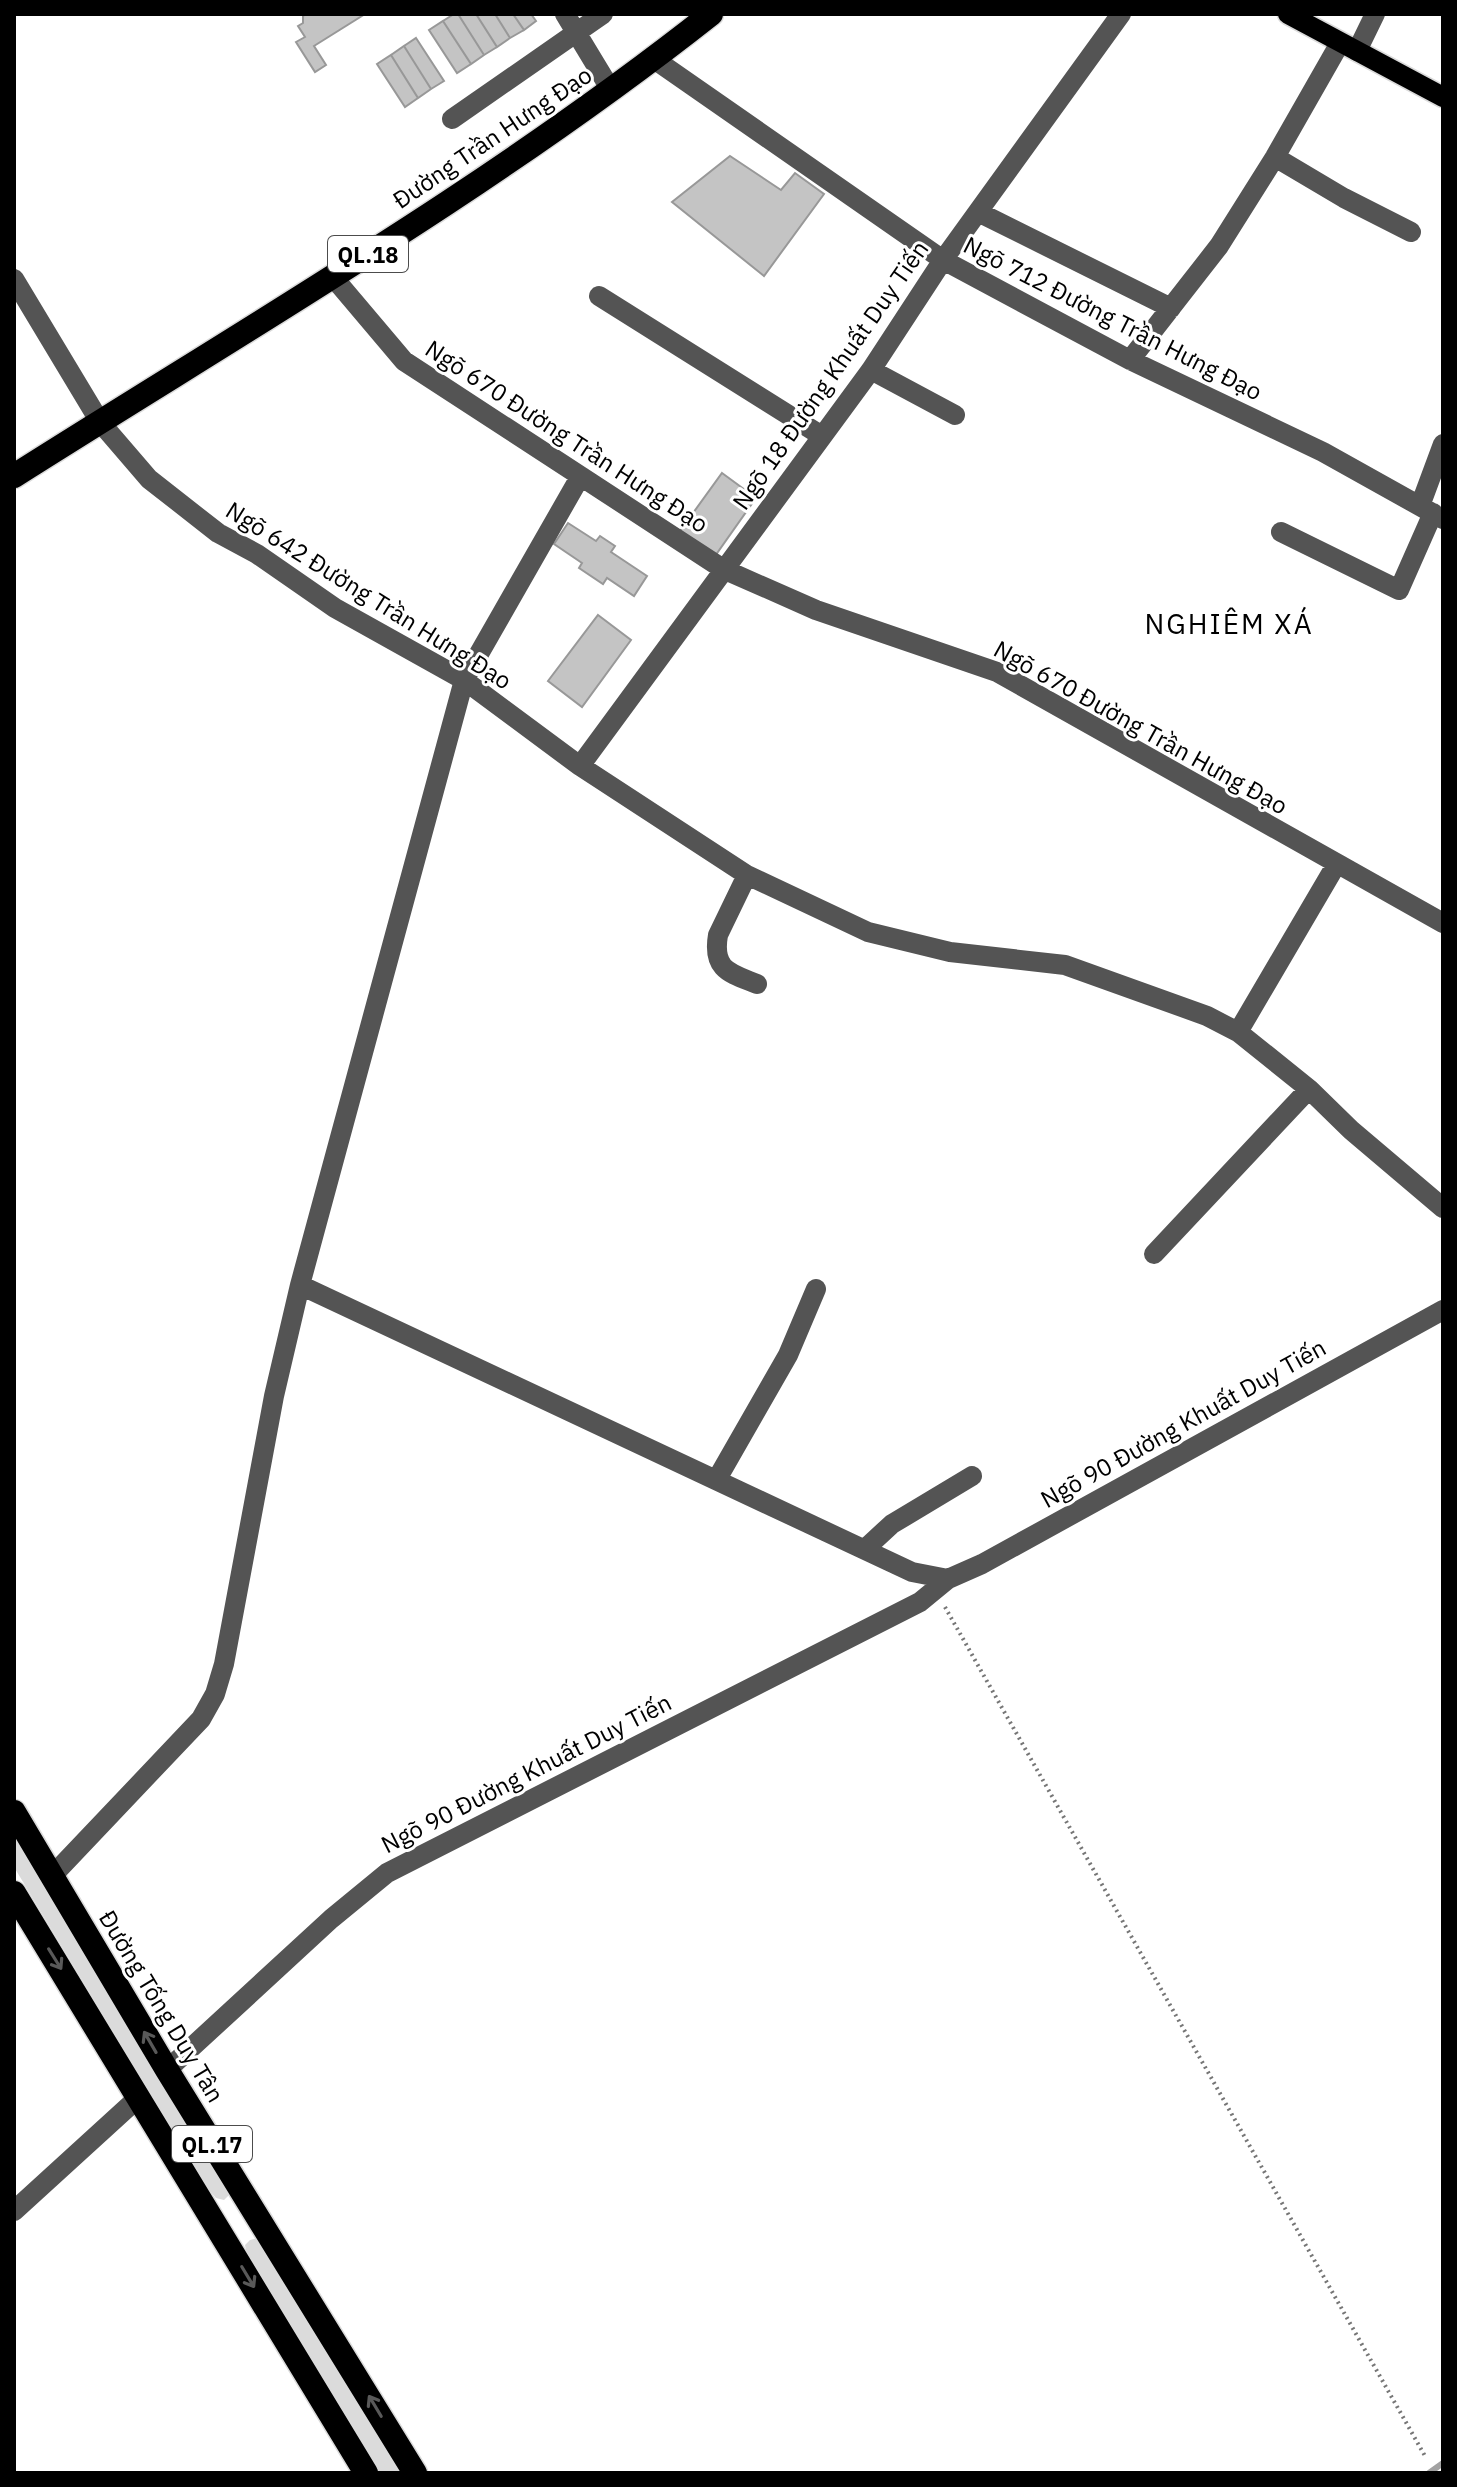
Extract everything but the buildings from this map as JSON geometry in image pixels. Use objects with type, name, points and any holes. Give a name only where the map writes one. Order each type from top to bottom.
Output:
[{"type":"highway","name":"Đường Trần Hưng Đạo","points":[[14,476],[333,277],[550,133],[711,14]]},
{"type":"highway","name":"Đường Tống Duy Tân","points":[[14,1812],[167,2070],[415,2473]]},
{"type":"highway","name":"QL.17","points":[[17,1904],[139,2097],[366,2473]]},
{"type":"highway","points":[[220,2230],[252,2209]]},
{"type":"main road","points":[[1288,14],[1443,97]]},
{"type":"street","points":[[565,14],[611,90]]},
{"type":"street","points":[[452,119],[603,14]]},
{"type":"street","name":"Ngõ 18 Đường Khuất Duy Tiến","points":[[580,766],[871,370],[943,260],[1121,14]]},
{"type":"street","points":[[1130,360],[1219,246],[1275,157],[1375,14]]},
{"type":"street","name":"Ngõ 712 Đường Trần Hưng Đạo","points":[[654,59],[943,260],[1130,360],[1323,452],[1432,513]]},
{"type":"street","points":[[1275,157],[1344,198],[1411,232]]},
{"type":"street","points":[[978,212],[1171,308]]},
{"type":"street","name":"Ngõ 670 Đường Trần Hưng Đạo","points":[[333,277],[404,361],[723,569],[816,610],[997,672],[1443,923]]},
{"type":"street","name":"Ngõ 642 Đường Trần Hưng Đạo","points":[[14,279],[100,422],[149,479],[218,533],[257,554],[335,608],[464,680],[580,766],[747,875],[868,932],[950,952],[1065,965],[1207,1016],[1238,1032],[1309,1089],[1351,1130],[1443,1208]]},
{"type":"street","points":[[599,296],[822,436]]},
{"type":"street","points":[[871,370],[955,415]]},
{"type":"street","points":[[1281,532],[1399,590],[1432,513],[1443,444]]},
{"type":"street","points":[[52,1876],[201,1719],[215,1694],[224,1664],[274,1396],[300,1285],[464,680],[580,477]]},
{"type":"street","points":[[1238,1032],[1336,865]]},
{"type":"street","points":[[747,875],[716,945],[720,964],[726,972],[757,984]]},
{"type":"street","points":[[1154,1254],[1309,1089]]},
{"type":"street","points":[[300,1285],[942,1585]]},
{"type":"street","points":[[717,1479],[775,1381],[816,1289]]},
{"type":"street","name":"Ngõ 90 Đường Khuất Duy Tiến","points":[[167,2070],[331,1919],[387,1873],[920,1602],[942,1585],[1443,1310]]},
{"type":"street","points":[[866,1548],[892,1524],[972,1476]]},
{"type":"street","points":[[14,2211],[139,2097]]},
{"type":"path","points":[[942,1585],[1425,2456]]},
{"type":"shaded area","points":[[14,1831],[228,2186],[229,2195],[224,2200],[216,2198],[209,2190],[14,1867]]},
{"type":"shaded area","points":[[258,2238],[402,2473],[379,2473],[247,2255],[245,2245]]},
{"type":"waterway","points":[[1429,2473],[1443,2463]]},
{"type":"district","name":"NGHIÊM XÁ","points":[[1229,623]]}]
